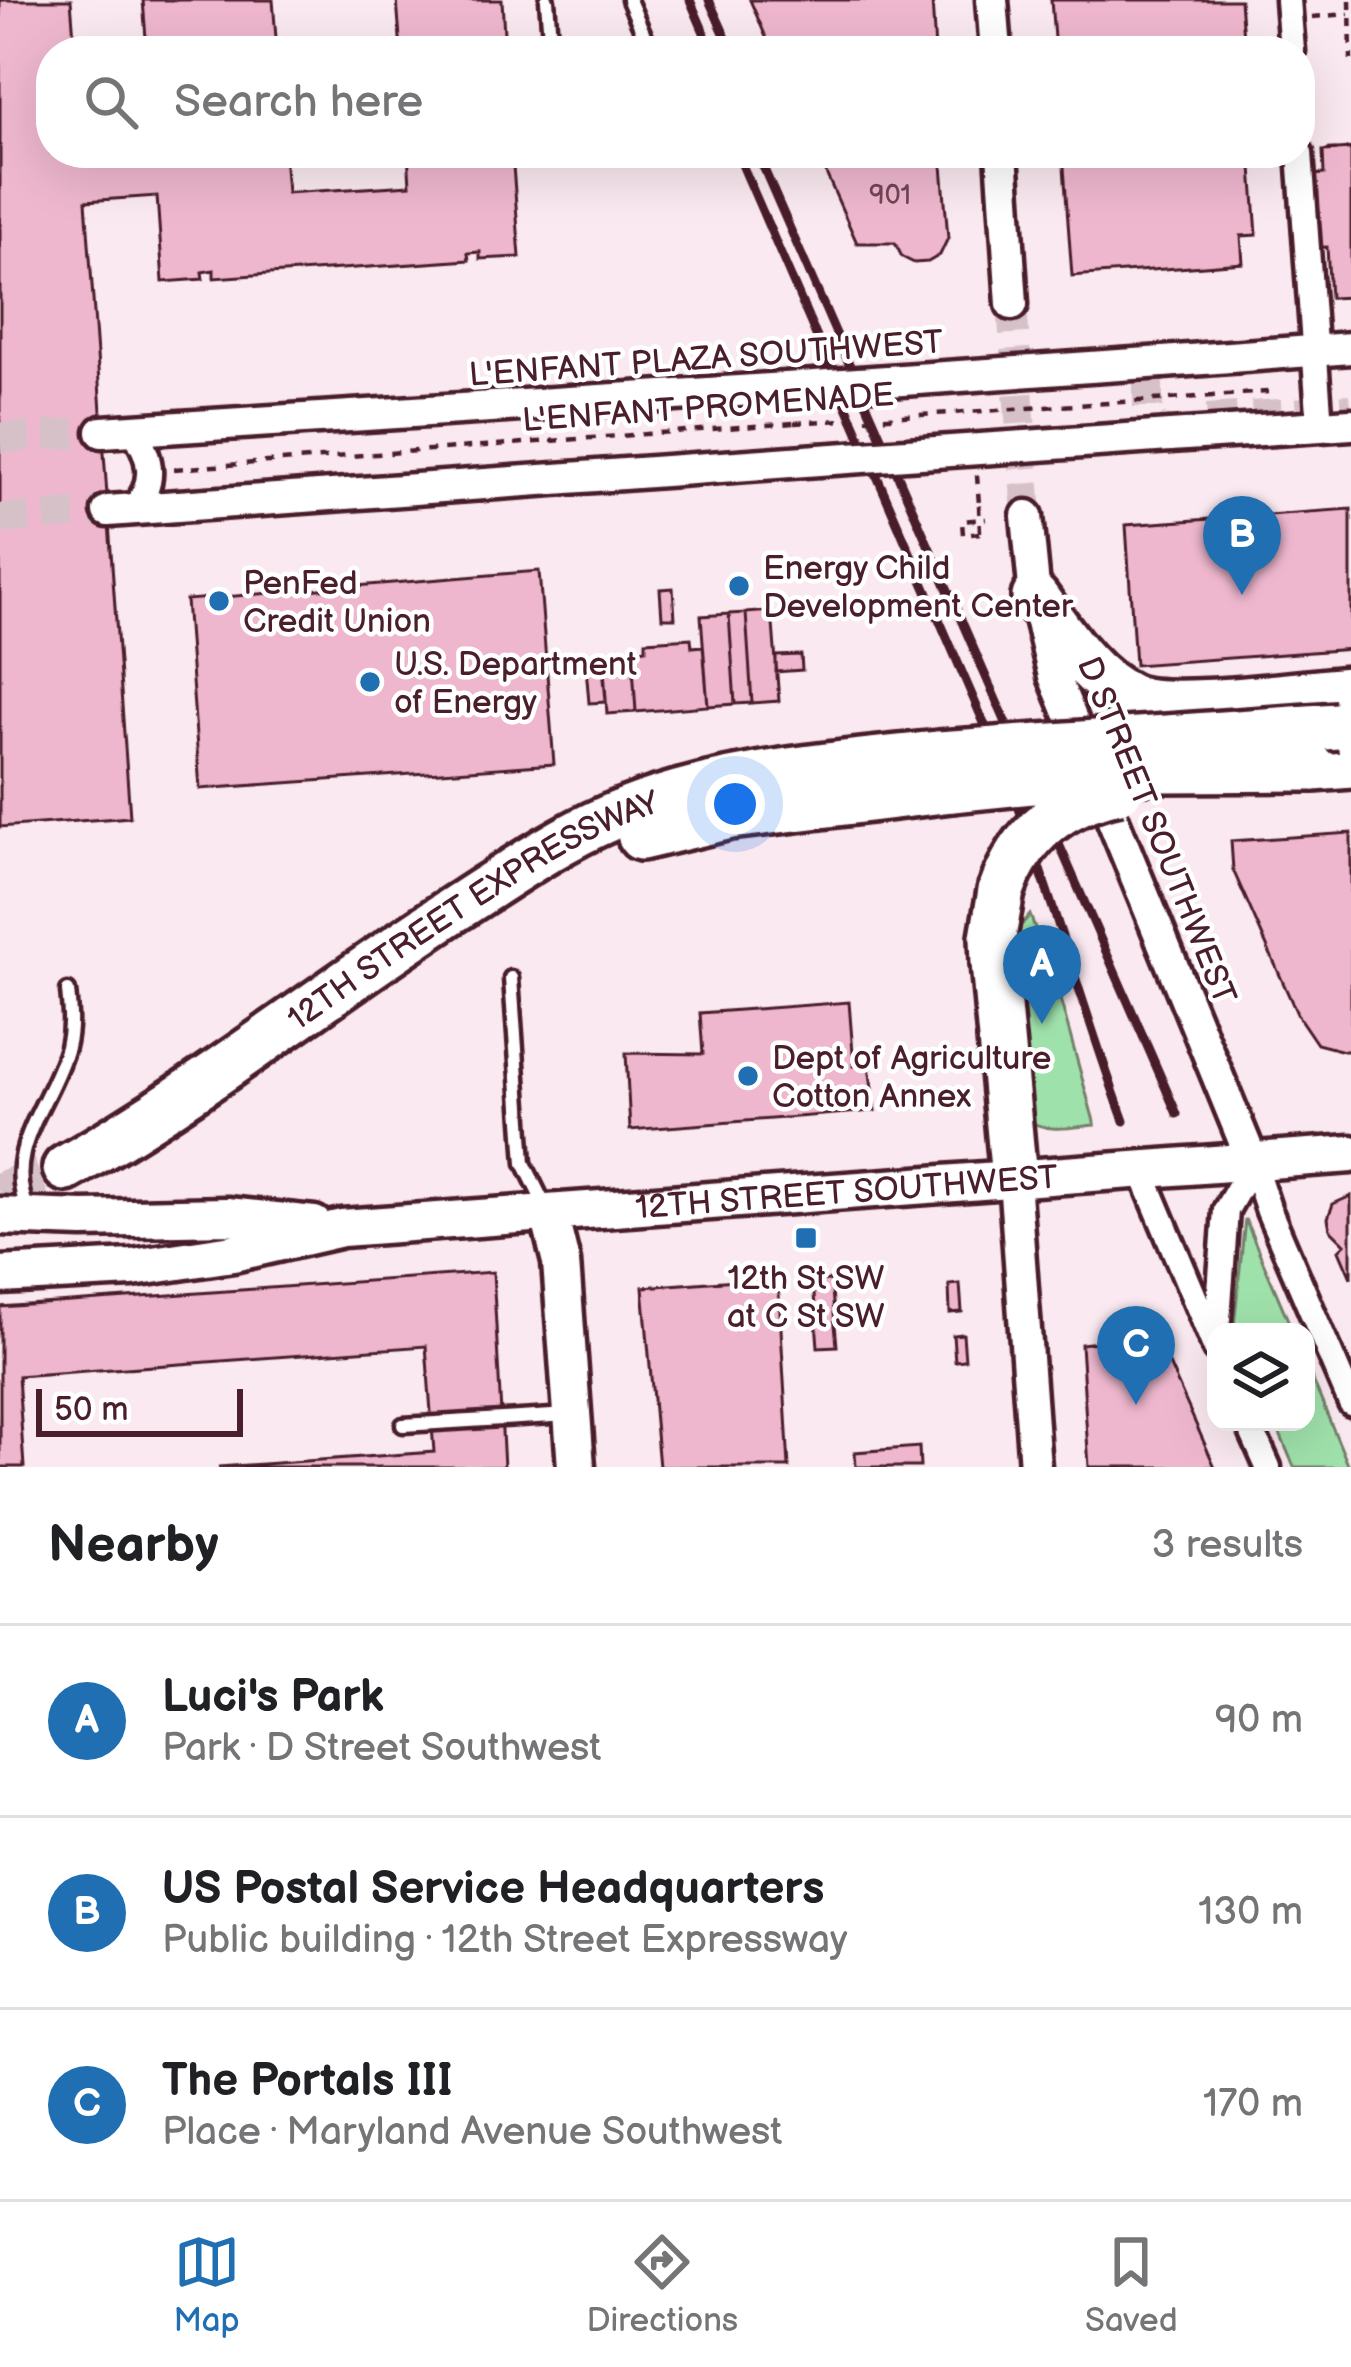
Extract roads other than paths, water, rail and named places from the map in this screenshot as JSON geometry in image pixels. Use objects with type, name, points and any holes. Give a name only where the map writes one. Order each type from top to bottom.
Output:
[{"type":"highway","points":[[1035,597],[1099,675],[1127,696],[1341,735]]},
{"type":"highway","points":[[1014,1179],[993,937],[1000,891],[1033,833],[1058,812],[1090,797],[1341,735]]},
{"type":"highway","name":"12TH STREET EXPRESSWAY","points":[[66,1168],[164,1109],[498,881],[609,818],[701,789],[792,770],[1155,769],[1341,735]]},
{"type":"main road","name":"12TH STREET SOUTHWEST","points":[[0,1275],[132,1268],[233,1253],[342,1228],[1351,1154]]},
{"type":"main road","points":[[549,1214],[561,1262],[576,1467]]},
{"type":"main road","name":"12TH STREET SOUTHWEST","points":[[16,1217],[227,1216],[342,1228]]},
{"type":"main road","points":[[16,1217],[76,1249],[233,1253]]},
{"type":"street","points":[[992,0],[994,36]]},
{"type":"street","points":[[1003,168],[1012,304]]},
{"type":"street","points":[[120,510],[1335,425],[1315,351],[1309,168]]},
{"type":"street","name":"L'ENFANT PLAZA SOUTHWEST","points":[[102,432],[1351,348]]},
{"type":"street","points":[[120,510],[148,488],[151,470],[133,430]]},
{"type":"street","name":"D STREET SOUTHWEST","points":[[1027,516],[1042,635],[1070,721],[1253,1163]]},
{"type":"street","points":[[1218,1323],[1226,1210],[1253,1163]]},
{"type":"street","points":[[1253,1163],[1351,1403]]},
{"type":"street","points":[[1141,1170],[1207,1327]]},
{"type":"street","points":[[1014,1179],[1035,1467]]},
{"type":"street","points":[[1252,1431],[1268,1467]]},
{"type":"lane","points":[[547,0],[550,36]]},
{"type":"lane","points":[[629,0],[645,36]]},
{"type":"lane","points":[[511,978],[524,1162],[549,1214]]},
{"type":"lane","points":[[16,1217],[17,1157],[66,1051],[71,1027],[68,991]]},
{"type":"lane","points":[[403,1425],[572,1414]]},
{"type":"tunnel","points":[[1012,304],[1027,516]]},
{"type":"tunnel","points":[[1148,377],[1148,413],[1153,422]]},
{"type":"tunnel","points":[[1207,419],[1351,409]]},
{"type":"tunnel","points":[[0,438],[102,432]]},
{"type":"tunnel","points":[[0,519],[108,511]]},
{"type":"tunnel","points":[[0,1195],[66,1168]]},
{"type":"railway","points":[[690,0],[706,36]]},
{"type":"railway","points":[[709,0],[725,36]]},
{"type":"railway","points":[[744,168],[1007,776],[1124,1121]]},
{"type":"railway","points":[[764,168],[1177,1114]]},
{"type":"place","name":"Energy Child Development Center","points":[[739,586]]},
{"type":"place","name":"US Postal Service Headquarters","points":[[1242,595]]},
{"type":"place","name":"PenFed Credit Union","points":[[219,601]]},
{"type":"place","name":"U.S. Department of Energy","points":[[370,682]]},
{"type":"place","name":"Luci's Park","points":[[1042,1024]]},
{"type":"place","name":"Dept of Agriculture Cotton Annex","points":[[748,1076]]},
{"type":"place","name":"12th St SW at C St SW","points":[[806,1238]]},
{"type":"place","name":"The Portals III","points":[[1136,1405]]}]
